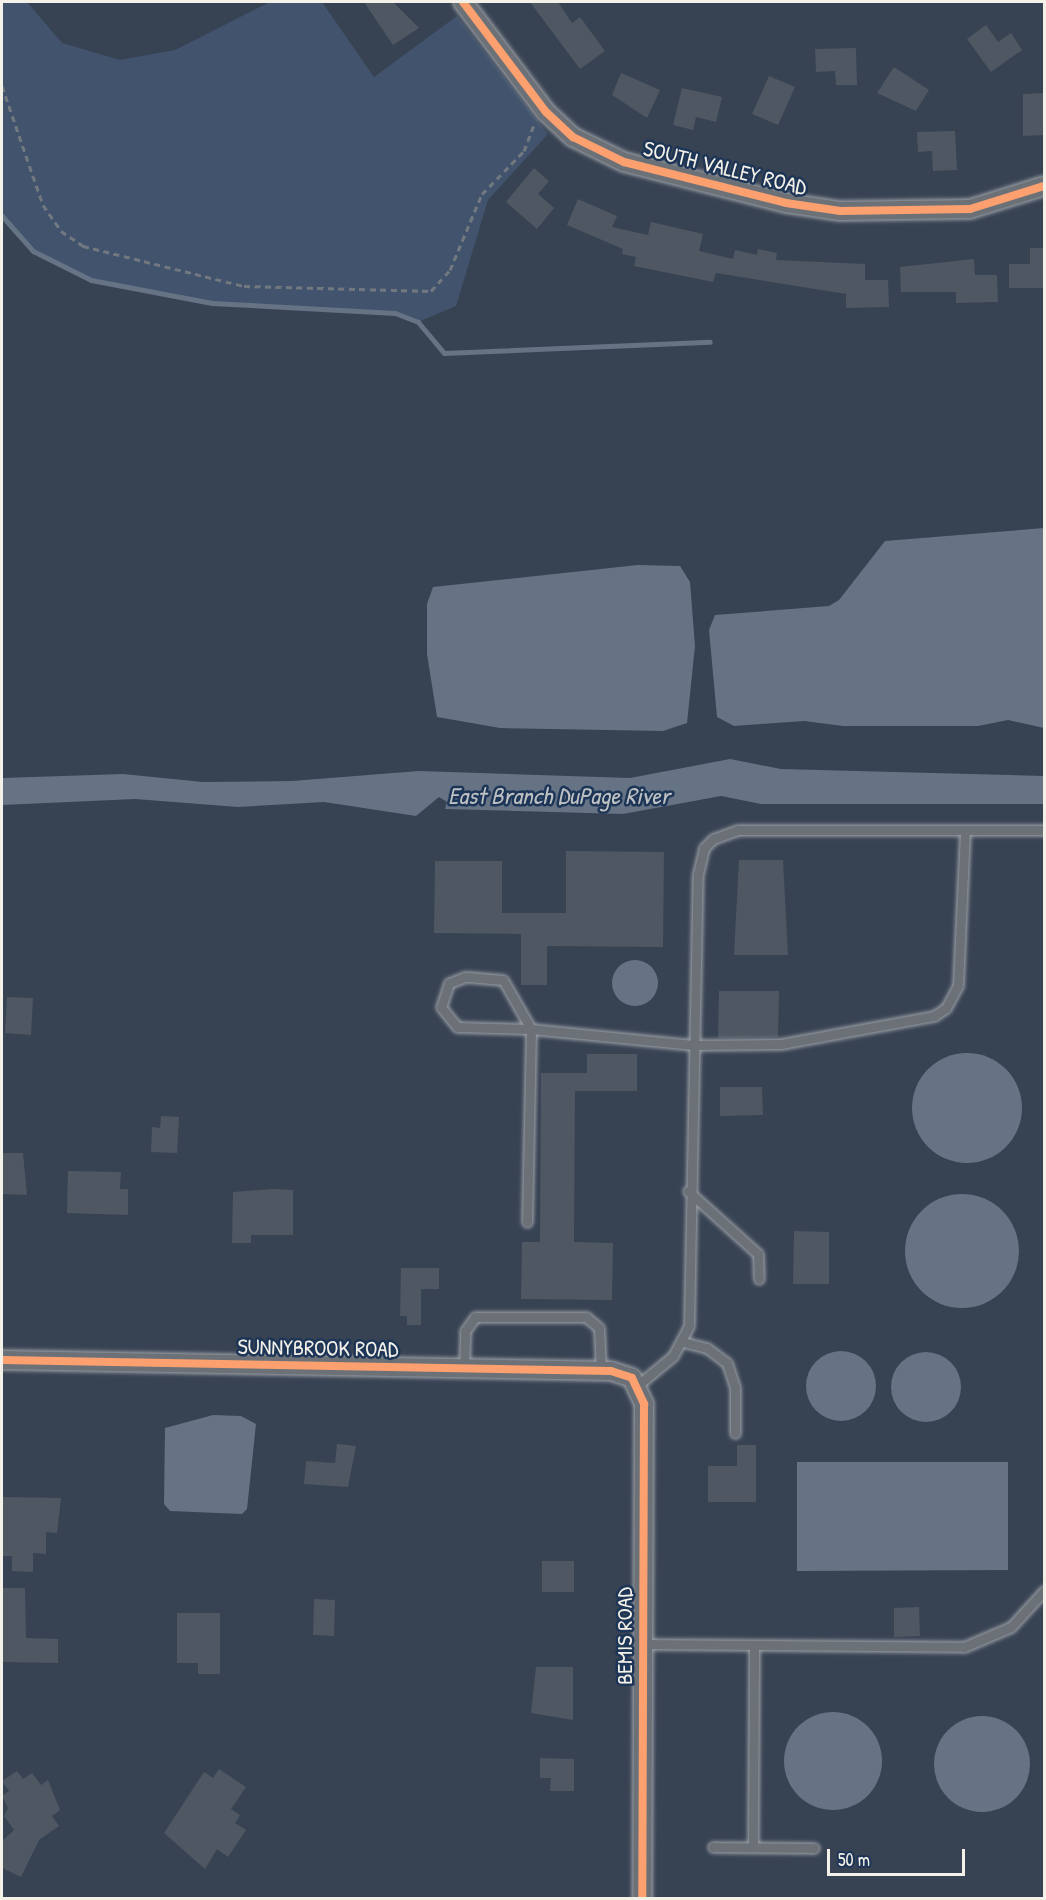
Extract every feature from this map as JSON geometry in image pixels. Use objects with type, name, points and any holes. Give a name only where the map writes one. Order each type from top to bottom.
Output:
[{"type":"street","name":"SOUTH VALLEY ROAD","points":[[463,2],[546,112],[573,137],[624,162],[786,204],[898,213],[970,209],[1044,186]]},
{"type":"street","name":"SUNNYBROOK ROAD","points":[[2,1360],[601,1371],[635,1381]]},
{"type":"street","name":"BEMIS ROAD","points":[[635,1381],[644,1404],[642,1899]]},
{"type":"lane","points":[[635,1381],[683,1342],[691,1310],[688,1191],[699,861],[713,838],[738,830],[1044,830]]},
{"type":"lane","points":[[527,1222],[531,1029],[503,980],[465,977],[443,990],[441,1007],[457,1027],[531,1029],[693,1044],[781,1044],[922,1019],[946,1008],[958,985],[965,830]]},
{"type":"lane","points":[[688,1191],[758,1254],[759,1279]]},
{"type":"lane","points":[[464,1368],[465,1331],[475,1317],[585,1317],[599,1328],[601,1371]]},
{"type":"lane","points":[[683,1342],[707,1348],[727,1364],[735,1388],[735,1433]]},
{"type":"lane","points":[[643,1644],[964,1647],[1011,1628],[1044,1591]]},
{"type":"lane","points":[[753,1847],[754,1645]]},
{"type":"lane","points":[[713,1847],[814,1848]]},
{"type":"path","points":[[2,86],[43,205],[71,239],[221,283],[416,294],[442,284],[482,194],[519,158],[528,131],[546,112]]},
{"type":"shaded area","points":[[2,2],[27,2],[62,43],[120,60],[175,50],[270,2],[322,2],[374,77],[457,16],[548,134],[488,200],[456,306],[418,322],[395,313],[212,303],[91,280],[33,251],[2,216]]},
{"type":"water","points":[[1044,528],[1044,728],[1008,720],[978,726],[843,726],[804,721],[734,726],[717,717],[709,630],[715,615],[829,606],[839,600],[885,541]]},
{"type":"water","points":[[638,565],[680,566],[690,582],[695,646],[687,723],[663,731],[500,728],[437,717],[427,654],[427,604],[433,587]]},
{"type":"water","name":"East Branch DuPage River","points":[[730,759],[781,769],[1044,776],[1044,804],[761,804],[721,796],[623,814],[445,809],[447,802],[439,797],[416,816],[324,802],[238,807],[135,799],[2,805],[2,778],[123,774],[203,782],[292,781],[419,771],[630,778]]},
{"type":"water","points":[[635,960],[651,967],[658,983],[651,999],[635,1006],[619,999],[612,983],[619,967]]},
{"type":"water","points":[[967,1053],[988,1057],[1006,1069],[1018,1087],[1022,1108],[1018,1129],[1006,1147],[988,1159],[967,1163],[946,1159],[928,1147],[916,1129],[912,1108],[916,1087],[928,1069],[946,1057]]},
{"type":"water","points":[[962,1194],[984,1198],[1002,1211],[1015,1229],[1019,1251],[1015,1273],[1002,1291],[984,1304],[962,1308],[940,1304],[922,1291],[909,1273],[905,1251],[909,1229],[922,1211],[940,1198]]},
{"type":"water","points":[[841,1351],[854,1354],[866,1361],[873,1373],[876,1386],[873,1399],[866,1411],[854,1418],[841,1421],[828,1418],[816,1411],[809,1399],[806,1386],[809,1373],[816,1361],[828,1354]]},
{"type":"water","points":[[926,1352],[939,1355],[951,1362],[958,1374],[961,1387],[958,1400],[951,1412],[939,1419],[926,1422],[913,1419],[901,1412],[894,1400],[891,1387],[894,1374],[901,1362],[913,1355]]},
{"type":"water","points":[[213,1415],[241,1416],[256,1424],[247,1509],[242,1514],[170,1511],[164,1504],[165,1428]]},
{"type":"water","points":[[797,1462],[1008,1462],[1008,1570],[797,1571]]},
{"type":"water","points":[[833,1712],[852,1716],[867,1727],[878,1742],[882,1761],[878,1780],[867,1795],[852,1806],[833,1810],[814,1806],[799,1795],[788,1780],[784,1761],[788,1742],[799,1727],[814,1716]]},
{"type":"water","points":[[973,1716],[991,1716],[1009,1724],[1022,1737],[1030,1755],[1027,1783],[1009,1804],[991,1812],[973,1812],[955,1804],[942,1791],[934,1773],[934,1755],[942,1737],[955,1724]]},
{"type":"building","points":[[364,2],[393,2],[419,28],[393,45]]},
{"type":"building","points":[[530,2],[558,2],[572,23],[580,17],[605,51],[580,69]]},
{"type":"building","points":[[986,25],[998,42],[1011,33],[1022,50],[991,72],[967,39]]},
{"type":"building","points":[[856,48],[857,85],[836,85],[835,71],[816,72],[815,49]]},
{"type":"building","points":[[894,67],[929,90],[916,111],[877,93]]},
{"type":"building","points":[[621,73],[660,90],[647,118],[612,95]]},
{"type":"building","points":[[769,76],[795,87],[778,125],[752,114]]},
{"type":"building","points":[[682,88],[722,97],[716,122],[696,117],[693,130],[673,125]]},
{"type":"building","points":[[1044,93],[1044,135],[1023,136],[1023,94]]},
{"type":"building","points":[[955,131],[957,170],[933,171],[932,151],[918,152],[917,132]]},
{"type":"building","points":[[534,168],[549,181],[538,194],[554,208],[537,229],[506,202]]},
{"type":"building","points":[[578,199],[617,216],[612,227],[648,235],[651,222],[703,234],[699,251],[733,259],[735,250],[757,255],[758,249],[777,253],[776,260],[865,264],[865,280],[888,280],[889,307],[846,308],[846,294],[716,273],[713,282],[634,266],[636,257],[622,254],[623,249],[567,225]]},
{"type":"building","points":[[1030,248],[1044,248],[1044,288],[1009,288],[1009,264],[1030,264]]},
{"type":"building","points":[[974,259],[975,275],[997,275],[998,302],[956,303],[956,292],[901,292],[900,267]]},
{"type":"building","points":[[566,851],[664,852],[663,947],[547,946],[547,985],[521,985],[521,934],[434,933],[435,861],[502,861],[502,913],[566,913]]},
{"type":"building","points":[[739,860],[783,860],[788,955],[734,955]]},
{"type":"building","points":[[719,991],[779,991],[778,1037],[718,1038]]},
{"type":"building","points":[[7,997],[33,998],[31,1035],[5,1033]]},
{"type":"building","points":[[587,1054],[637,1054],[637,1091],[575,1091],[574,1242],[613,1243],[612,1300],[521,1299],[522,1242],[540,1242],[541,1073],[587,1073]]},
{"type":"building","points":[[720,1087],[762,1087],[763,1115],[720,1116]]},
{"type":"building","points":[[161,1116],[179,1117],[177,1153],[151,1152],[152,1127],[160,1128]]},
{"type":"building","points":[[2,1153],[23,1153],[27,1195],[2,1194]]},
{"type":"building","points":[[68,1171],[121,1172],[120,1189],[128,1189],[128,1215],[67,1213]]},
{"type":"building","points":[[293,1190],[293,1235],[251,1235],[251,1243],[232,1243],[233,1192]]},
{"type":"building","points":[[794,1231],[829,1232],[829,1284],[793,1284]]},
{"type":"building","points":[[401,1268],[439,1268],[439,1289],[421,1289],[421,1325],[407,1325],[407,1316],[400,1316]]},
{"type":"building","points":[[337,1444],[356,1446],[348,1487],[304,1484],[306,1461],[335,1463]]},
{"type":"building","points":[[737,1445],[756,1445],[756,1502],[708,1502],[708,1466],[737,1466]]},
{"type":"building","points":[[3,1497],[61,1498],[57,1533],[46,1532],[46,1554],[33,1553],[33,1572],[12,1571],[12,1556],[3,1556]]},
{"type":"building","points":[[542,1561],[574,1561],[574,1592],[542,1592]]},
{"type":"building","points":[[2,1588],[25,1588],[26,1638],[58,1639],[58,1663],[2,1662]]},
{"type":"building","points":[[314,1599],[335,1600],[334,1636],[313,1635]]},
{"type":"building","points":[[919,1607],[920,1636],[894,1637],[894,1608]]},
{"type":"building","points":[[177,1613],[220,1613],[220,1674],[198,1674],[198,1663],[177,1663]]},
{"type":"building","points":[[536,1667],[573,1667],[573,1720],[531,1713]]},
{"type":"building","points":[[540,1758],[574,1759],[574,1791],[550,1791],[551,1778],[540,1778]]},
{"type":"building","points":[[219,1769],[246,1787],[231,1809],[240,1815],[235,1823],[246,1830],[228,1857],[217,1849],[205,1869],[164,1833],[204,1772],[213,1778]]},
{"type":"building","points":[[17,1771],[23,1779],[32,1773],[41,1785],[48,1780],[60,1810],[52,1816],[59,1826],[39,1840],[21,1877],[2,1868],[2,1841],[14,1830],[4,1816],[8,1808],[2,1796],[9,1791],[2,1781]]},
{"type":"waterway","points":[[2,216],[33,251],[91,280],[212,303],[395,313],[418,322],[444,353],[710,342]]},
{"type":"cycle path","points":[[463,2],[546,112],[573,137],[624,162],[786,203],[840,211],[970,209],[1044,186]]},
{"type":"cycle path","points":[[2,1360],[611,1371],[632,1378],[644,1404],[642,1898]]}]
